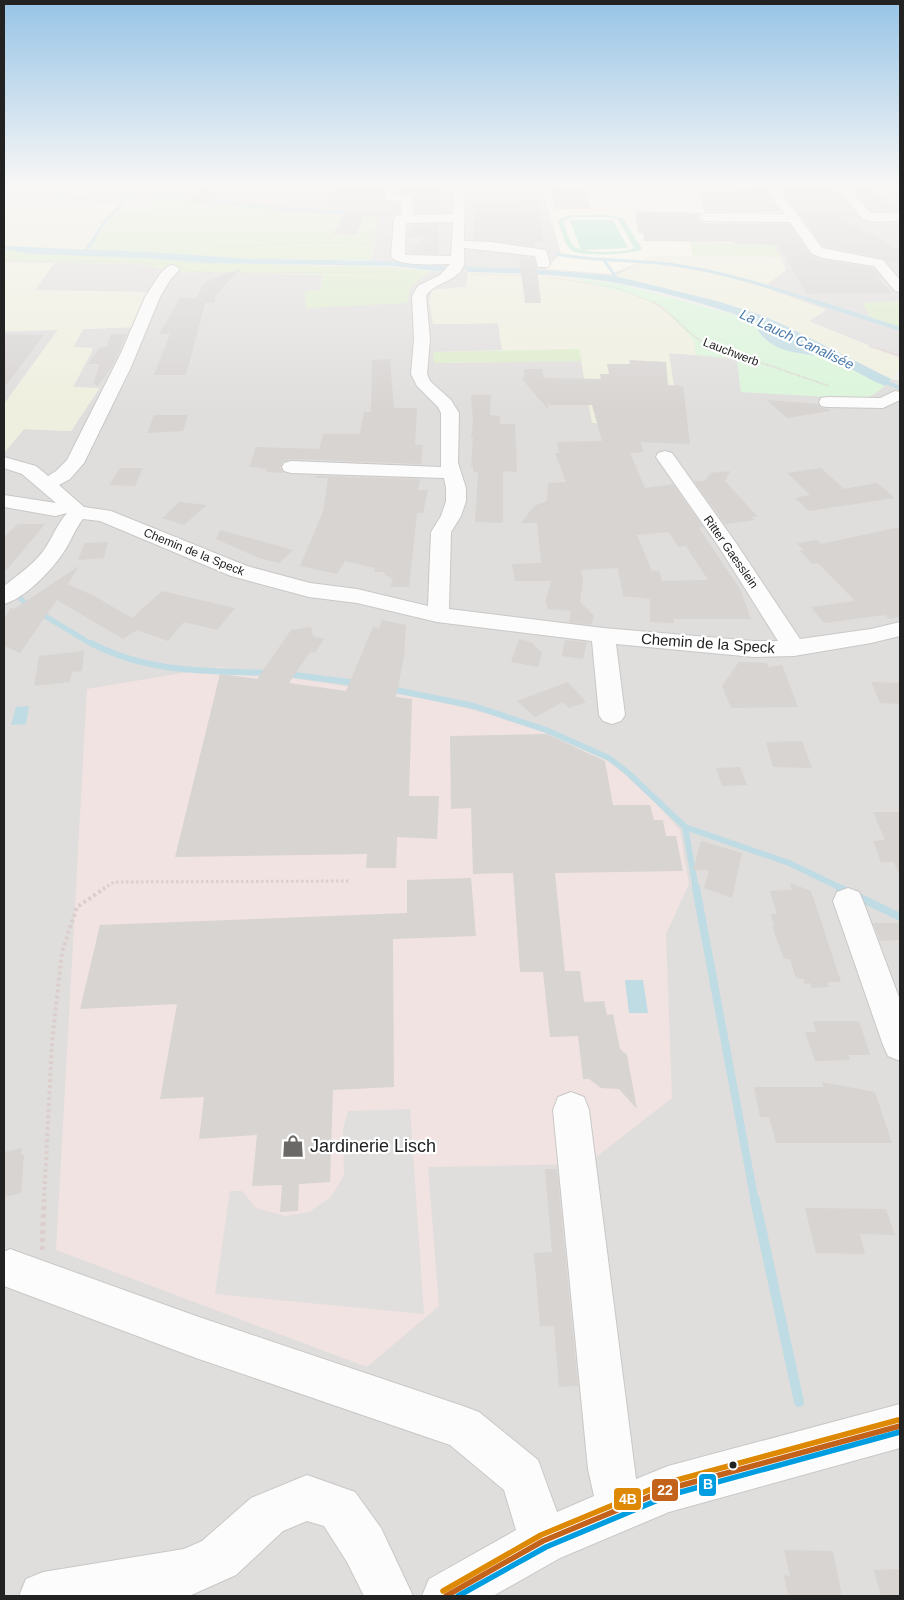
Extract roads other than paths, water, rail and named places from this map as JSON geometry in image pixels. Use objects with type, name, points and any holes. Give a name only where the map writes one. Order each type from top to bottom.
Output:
[{"type":"street","points":[[413,261],[454,268]]},
{"type":"street","points":[[437,614],[439,604],[441,532],[451,516],[456,501],[456,488],[449,463],[450,413],[445,404],[423,383],[419,374],[422,339],[419,296],[423,289],[445,278],[454,268],[455,261]]},
{"type":"street","points":[[540,261],[541,270]]},
{"type":"street","points":[[870,261],[878,263],[900,288]]},
{"type":"street","points":[[47,484],[63,475],[76,463],[129,353],[148,308],[165,276],[173,269]]},
{"type":"street","points":[[828,394],[882,403],[894,391]]},
{"type":"street","points":[[840,419],[900,413]]},
{"type":"street","name":"Ritter Gaesslein","points":[[665,457],[729,547],[794,648]]},
{"type":"street","points":[[4,462],[28,470],[75,509],[54,551],[36,572],[5,594]]},
{"type":"street","points":[[291,467],[452,474]]},
{"type":"street","name":"Chemin de la Speck","points":[[4,501],[55,510],[75,509],[104,515],[239,571],[309,590],[365,598],[437,614],[604,635],[754,649],[794,648],[871,636],[900,629]]},
{"type":"street","points":[[604,635],[612,715]]},
{"type":"street","points":[[848,901],[900,1045]]},
{"type":"street","points":[[571,1110],[611,1469],[620,1510]]},
{"type":"street","points":[[25,1275],[196,1337],[463,1428],[522,1476],[543,1541]]},
{"type":"street","points":[[446,1596],[543,1541],[668,1490],[900,1426]]},
{"type":"street","points":[[43,1596],[187,1573],[218,1558],[267,1514],[307,1498],[338,1508],[364,1545],[389,1596]]},
{"type":"water","points":[[179,261],[389,261],[449,267],[444,272],[393,266],[208,263]]},
{"type":"water","points":[[465,267],[521,268],[615,276],[717,301],[761,315],[784,325],[891,379],[885,386],[832,360],[792,352],[774,346],[758,331],[760,323],[680,297],[598,280],[517,273],[468,272]]},
{"type":"water","points":[[29,706],[26,724],[11,725],[16,707]]},
{"type":"water","points":[[625,980],[643,980],[648,1013],[629,1013]]},
{"type":"waterway","points":[[604,261],[615,276],[614,279]]},
{"type":"waterway","points":[[625,261],[660,263],[712,272],[820,303]]},
{"type":"waterway","points":[[816,302],[900,329]]},
{"type":"waterway","name":"La Lauch Canalisée","points":[[881,380],[900,388]]},
{"type":"waterway","points":[[16,594],[29,607]]},
{"type":"waterway","points":[[40,613],[93,645]]},
{"type":"waterway","points":[[91,643],[112,653],[156,665],[200,671],[269,673]]},
{"type":"waterway","points":[[287,674],[356,683]]},
{"type":"waterway","points":[[391,689],[474,706],[546,730],[609,758],[627,772],[685,827]]},
{"type":"waterway","points":[[685,827],[789,863],[843,889]]},
{"type":"waterway","points":[[685,827],[696,889]]},
{"type":"waterway","points":[[696,888],[755,1202]]},
{"type":"waterway","points":[[840,888],[900,917]]},
{"type":"waterway","points":[[755,1200],[799,1402]]},
{"type":"place","name":"Jardinerie Lisch","points":[[293,1146]]}]
